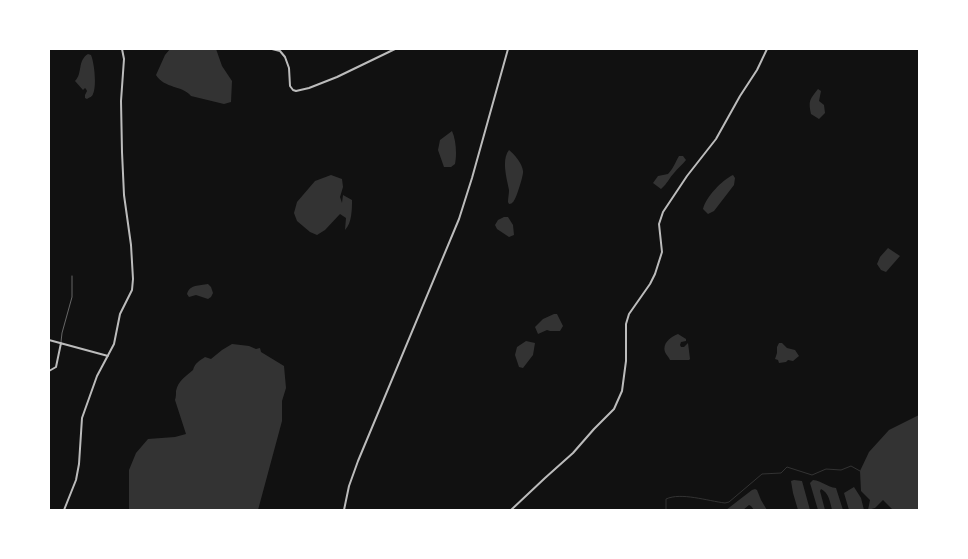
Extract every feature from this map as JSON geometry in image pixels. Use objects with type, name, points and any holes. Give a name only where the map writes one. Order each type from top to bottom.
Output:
[{"type":"street","points":[[64,510],[76,480],[82,418],[97,376],[114,344],[120,314],[132,290],[134,279],[124,195],[121,101],[124,59],[122,49]]},
{"type":"street","points":[[272,49],[280,52],[285,57],[289,68],[290,86],[296,91],[337,77],[395,49]]},
{"type":"street","points":[[344,510],[349,486],[358,461],[459,219],[508,49]]},
{"type":"street","points":[[511,510],[544,478],[573,454],[614,409],[622,391],[626,361],[626,324],[629,314],[655,274],[662,252],[659,224],[663,212],[686,176],[716,139],[757,70],[767,49]]},
{"type":"street","points":[[49,340],[108,356]]},
{"type":"street","points":[[49,371],[56,367],[61,343]]},
{"type":"lane","points":[[61,343],[72,297],[72,276]]},
{"type":"shaded area","points":[[170,49],[216,49],[222,66],[232,81],[231,102],[224,104],[191,96],[183,90],[164,83],[156,75],[165,55]]},
{"type":"shaded area","points":[[88,54],[91,55],[93,63],[95,85],[93,95],[87,99],[85,98],[86,89],[83,90],[75,81],[79,74],[82,60]]},
{"type":"shaded area","points":[[818,89],[821,91],[819,101],[824,105],[825,113],[819,119],[811,114],[810,106],[811,98]]},
{"type":"shaded area","points":[[452,131],[456,147],[455,164],[451,167],[444,167],[438,150],[440,140]]},
{"type":"shaded area","points":[[509,150],[518,159],[523,171],[516,197],[511,204],[508,202],[509,190],[505,164]]},
{"type":"shaded area","points":[[679,156],[683,156],[686,160],[661,189],[653,183],[658,176],[668,174]]},
{"type":"shaded area","points":[[331,175],[342,179],[343,187],[340,197],[342,203],[343,195],[352,200],[352,212],[345,230],[346,218],[340,214],[325,230],[317,235],[310,232],[297,221],[294,213],[297,202],[315,181]]},
{"type":"shaded area","points":[[733,175],[735,178],[734,185],[714,211],[708,214],[703,209],[707,199],[719,185]]},
{"type":"shaded area","points":[[508,217],[513,225],[514,235],[509,237],[497,229],[495,225],[498,220]]},
{"type":"shaded area","points":[[888,248],[900,256],[886,272],[881,270],[877,264]]},
{"type":"shaded area","points":[[208,284],[213,293],[208,299],[196,295],[189,297],[187,294],[190,288]]},
{"type":"shaded area","points":[[557,314],[563,326],[560,331],[547,330],[538,334],[535,327],[543,319]]},
{"type":"shaded area","points":[[678,334],[686,339],[686,341],[681,342],[681,347],[688,343],[689,360],[670,360],[665,352],[666,343]]},
{"type":"shaded area","points":[[526,341],[535,343],[533,355],[523,368],[519,367],[515,355],[517,347]]},
{"type":"shaded area","points":[[779,343],[795,350],[799,356],[793,361],[788,360],[779,363],[775,359]]},
{"type":"shaded area","points":[[232,344],[249,346],[256,349],[260,348],[261,352],[284,366],[286,388],[282,401],[282,421],[258,510],[129,510],[129,470],[136,453],[148,439],[175,437],[186,434],[175,400],[179,384],[199,361],[205,357],[211,359]]},
{"type":"shaded area","points":[[919,415],[919,510],[893,510],[883,500],[875,508],[868,510],[870,500],[861,491],[860,471],[869,452],[889,430]]},
{"type":"shaded area","points":[[813,480],[836,488],[843,510],[832,510],[827,495],[821,489],[825,510],[818,510],[810,483]]},
{"type":"shaded area","points":[[791,481],[802,481],[810,510],[798,510]]},
{"type":"shaded area","points":[[854,487],[861,498],[864,510],[849,510],[844,493]]},
{"type":"shaded area","points":[[755,489],[767,510],[754,510],[749,505],[743,510],[726,510],[752,490]]},
{"type":"waterway","points":[[666,510],[666,499],[679,496],[729,502],[762,474],[781,473],[787,467],[812,475],[826,469],[841,470],[851,466],[860,471]]}]
